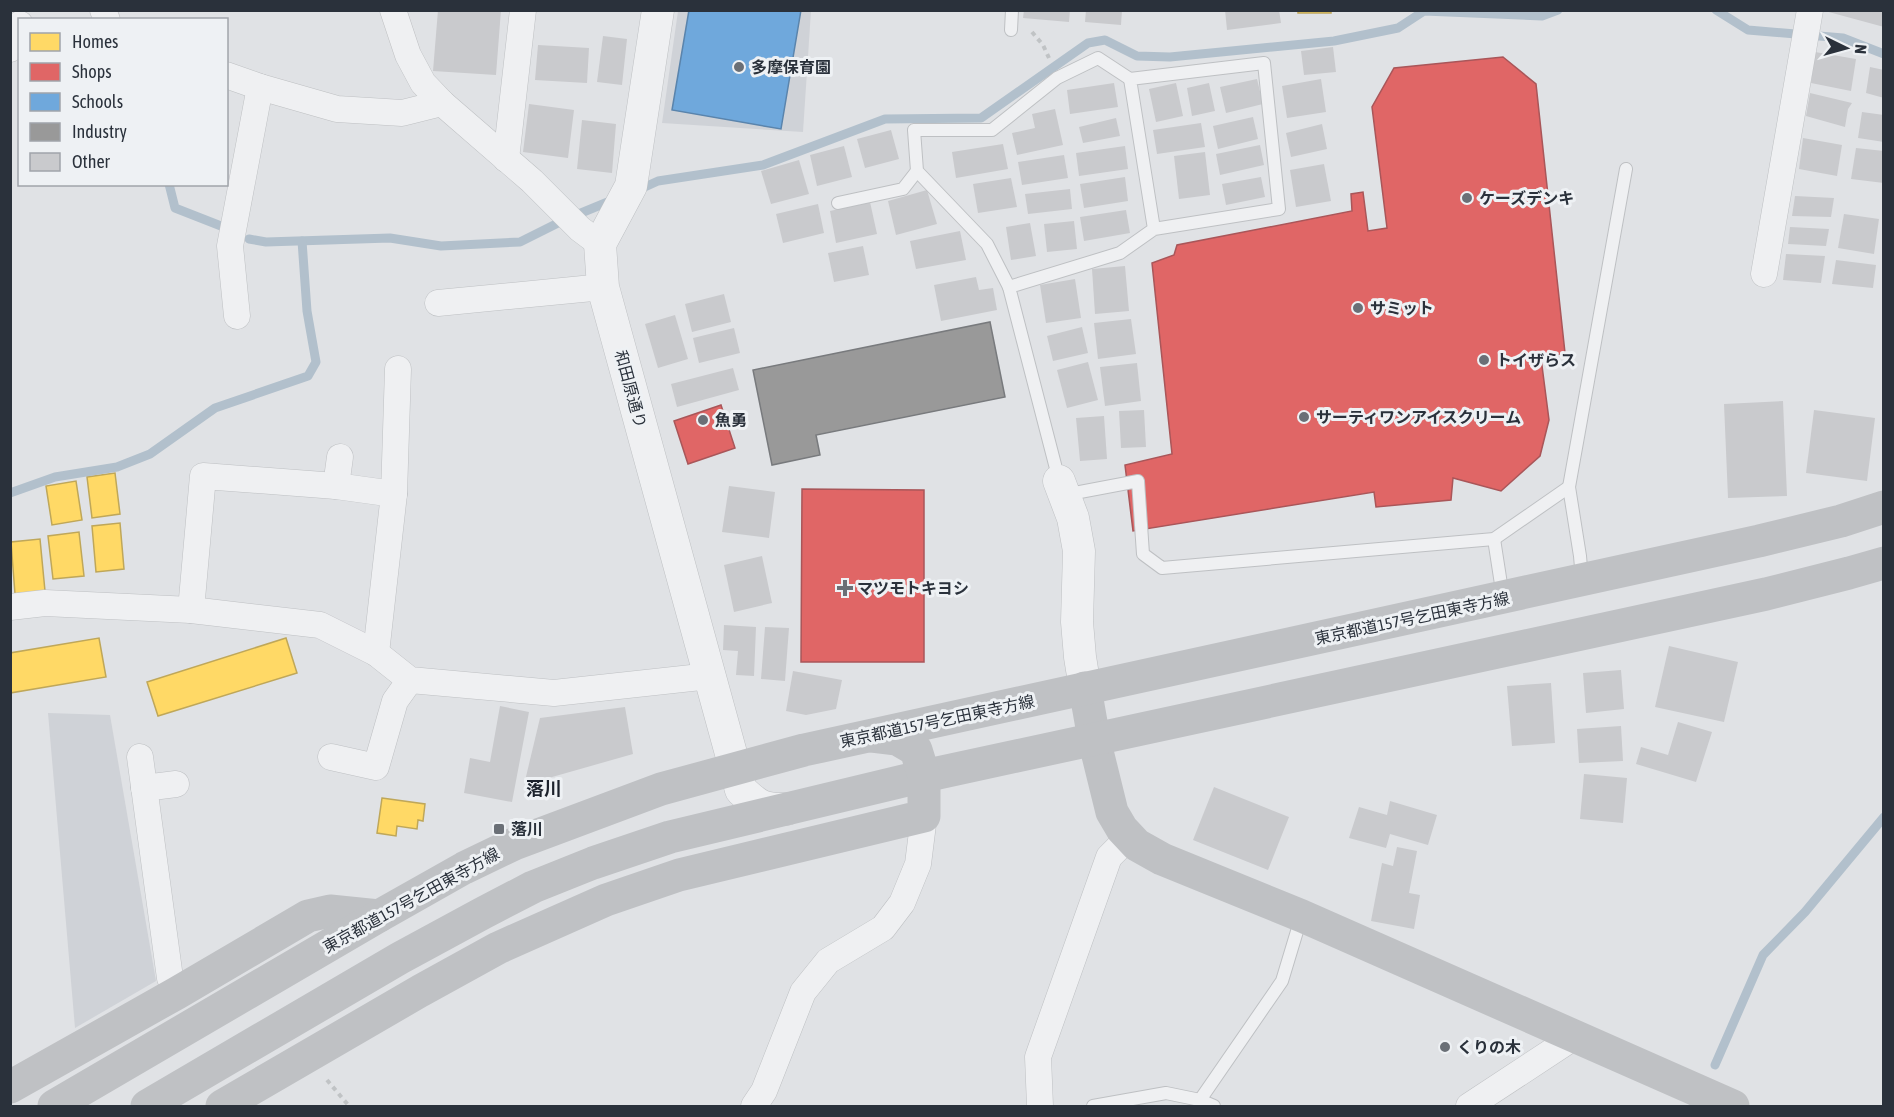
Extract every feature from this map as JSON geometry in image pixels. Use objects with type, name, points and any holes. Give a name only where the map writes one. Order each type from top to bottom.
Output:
[{"type":"main road","name":"東京都道157号乞田東寺方線","points":[[54,1107],[464,868],[514,844],[661,789],[734,768],[869,736],[1759,542],[1841,521],[1884,507]]},
{"type":"main road","points":[[147,1107],[400,958],[483,913],[533,888],[592,863],[670,837],[924,776],[1766,594],[1884,563]]},
{"type":"main road","points":[[1084,688],[1112,812],[1122,830],[1137,845],[1162,859],[1302,916],[1733,1107]]},
{"type":"main road","points":[[222,1107],[498,948],[596,904],[679,875],[924,816],[924,776],[916,750],[897,739],[869,736]]},
{"type":"main road","points":[[10,1087],[308,916],[330,910],[379,916]]},
{"type":"street","points":[[393,10],[408,54],[423,83],[442,103],[547,196],[598,231],[631,186],[658,10]]},
{"type":"street","points":[[506,159],[523,10]]},
{"type":"street","points":[[1764,274],[1809,12]]},
{"type":"street","points":[[10,49],[18,29]]},
{"type":"street","points":[[228,76],[337,109],[402,113],[442,103]]},
{"type":"street","points":[[237,316],[230,246],[260,87]]},
{"type":"street","name":"和田原通り","points":[[598,231],[603,287],[741,790],[754,802],[770,810],[787,809]]},
{"type":"street","points":[[438,303],[603,287]]},
{"type":"street","points":[[376,653],[394,495],[398,369]]},
{"type":"street","points":[[336,486],[340,457]]},
{"type":"street","points":[[191,610],[203,476],[336,486],[394,495]]},
{"type":"street","points":[[1062,488],[1073,518],[1079,551],[1077,622],[1084,688]]},
{"type":"street","points":[[10,607],[45,603],[191,610],[320,624],[376,653],[410,680],[554,693],[710,676]]},
{"type":"street","points":[[331,757],[376,767],[395,701],[410,680]]},
{"type":"street","points":[[140,756],[170,978],[177,993]]},
{"type":"street","points":[[144,788],[176,784]]},
{"type":"street","points":[[754,1107],[764,1091],[803,992],[828,961],[883,928],[902,903],[918,864],[924,816]]},
{"type":"street","points":[[1040,1107],[1038,1057],[1108,858],[1129,837]]},
{"type":"street","points":[[1469,1107],[1574,1037]]},
{"type":"lane","points":[[1011,30],[1012,10]]},
{"type":"lane","points":[[1009,287],[1120,253],[1154,229],[1279,208],[1264,63],[1130,79],[1098,58],[1057,78],[992,130],[914,130],[917,171],[987,244],[1009,287],[1062,488],[1138,481],[1143,554],[1162,568],[1494,539],[1569,487]]},
{"type":"lane","points":[[1130,79],[1154,229]]},
{"type":"lane","points":[[1582,580],[1569,487],[1626,169]]},
{"type":"lane","points":[[838,203],[903,189],[917,171]]},
{"type":"lane","points":[[1494,539],[1503,598]]},
{"type":"lane","points":[[1200,1100],[1282,981],[1302,916]]},
{"type":"lane","points":[[1100,1106],[1166,1093],[1200,1100],[1214,1107]]},
{"type":"path","points":[[1044,45],[1049,58]]},
{"type":"shaded area","name":"多摩保育園","points":[[678,11],[811,11],[803,132],[662,123]]},
{"type":"shaded area","points":[[48,713],[110,715],[156,981],[75,1028]]},
{"type":"building: Homes","points":[[1298,10],[1331,10],[1331,13],[1298,13]]},
{"type":"building: Homes","points":[[115,473],[120,514],[92,518],[87,477]]},
{"type":"building: Homes","points":[[76,481],[82,520],[52,525],[46,486]]},
{"type":"building: Homes","points":[[120,523],[124,569],[96,572],[92,526]]},
{"type":"building: Homes","points":[[79,532],[84,576],[53,579],[48,536]]},
{"type":"building: Homes","points":[[40,539],[45,591],[15,594],[11,542]]},
{"type":"building: Homes","points":[[99,638],[106,677],[10,693],[10,653]]},
{"type":"building: Homes","points":[[286,638],[297,673],[158,716],[147,682]]},
{"type":"building: Homes","points":[[382,798],[425,804],[423,821],[418,820],[417,829],[397,826],[396,836],[377,833]]},
{"type":"building: Shops","name":"サミット","points":[[1503,57],[1536,84],[1565,353],[1541,358],[1549,420],[1540,456],[1501,491],[1453,478],[1451,500],[1376,507],[1374,492],[1133,531],[1125,465],[1172,454],[1152,263],[1174,255],[1177,245],[1352,211],[1351,194],[1363,192],[1368,231],[1387,228],[1372,107],[1394,68]]},
{"type":"building: Shops","points":[[721,405],[735,448],[688,464],[674,421]]},
{"type":"building: Shops","points":[[802,489],[924,490],[924,662],[801,662]]},
{"type":"building: Schools","name":"多摩保育園","points":[[689,10],[801,10],[781,129],[672,110]]},
{"type":"building: Industry","points":[[990,322],[1005,397],[816,435],[820,455],[772,465],[753,370]]},
{"type":"building: Other","points":[[438,10],[501,10],[496,75],[433,71]]},
{"type":"building: Other","points":[[1024,10],[1070,10],[1069,22],[1023,18]]},
{"type":"building: Other","points":[[1086,10],[1122,10],[1121,25],[1085,22]]},
{"type":"building: Other","points":[[1225,10],[1279,10],[1281,23],[1227,30]]},
{"type":"building: Other","points":[[1884,10],[1884,27],[1825,11]]},
{"type":"building: Other","points":[[603,36],[627,39],[622,85],[597,82]]},
{"type":"building: Other","points":[[538,45],[589,48],[587,83],[535,80]]},
{"type":"building: Other","points":[[1333,47],[1336,72],[1304,75],[1301,51]]},
{"type":"building: Other","points":[[1815,52],[1856,59],[1851,91],[1811,83]]},
{"type":"building: Other","points":[[1870,67],[1884,70],[1884,98],[1866,93]]},
{"type":"building: Other","points":[[1257,79],[1263,104],[1226,113],[1220,87]]},
{"type":"building: Other","points":[[1321,79],[1326,112],[1287,118],[1282,86]]},
{"type":"building: Other","points":[[1114,83],[1118,107],[1070,114],[1067,90]]},
{"type":"building: Other","points":[[1176,83],[1183,116],[1156,122],[1149,89]]},
{"type":"building: Other","points":[[1209,83],[1215,111],[1192,116],[1187,88]]},
{"type":"building: Other","points":[[1810,93],[1852,103],[1848,109],[1845,127],[1806,116]]},
{"type":"building: Other","points":[[529,104],[574,110],[568,158],[523,152]]},
{"type":"building: Other","points":[[1055,109],[1063,145],[1017,155],[1012,133],[1035,128],[1032,114]]},
{"type":"building: Other","points":[[1862,112],[1884,115],[1884,142],[1858,138]]},
{"type":"building: Other","points":[[1253,117],[1258,139],[1218,149],[1213,126]]},
{"type":"building: Other","points":[[1116,118],[1120,136],[1083,143],[1079,127]]},
{"type":"building: Other","points":[[582,120],[616,124],[612,173],[577,169]]},
{"type":"building: Other","points":[[1201,123],[1205,147],[1157,154],[1153,130]]},
{"type":"building: Other","points":[[1322,124],[1327,149],[1291,157],[1286,133]]},
{"type":"building: Other","points":[[891,130],[899,159],[865,168],[857,139]]},
{"type":"building: Other","points":[[1803,138],[1842,145],[1837,176],[1799,169]]},
{"type":"building: Other","points":[[1003,144],[1008,169],[956,178],[952,152]]},
{"type":"building: Other","points":[[1260,145],[1264,165],[1220,175],[1216,154]]},
{"type":"building: Other","points":[[844,146],[852,177],[817,186],[810,155]]},
{"type":"building: Other","points":[[1125,146],[1128,169],[1079,176],[1076,153]]},
{"type":"building: Other","points":[[1856,148],[1884,151],[1884,183],[1851,179]]},
{"type":"building: Other","points":[[1205,152],[1210,195],[1179,199],[1174,156]]},
{"type":"building: Other","points":[[1064,155],[1068,178],[1022,185],[1018,162]]},
{"type":"building: Other","points":[[799,160],[809,194],[771,204],[761,171]]},
{"type":"building: Other","points":[[1324,164],[1331,201],[1296,207],[1290,170]]},
{"type":"building: Other","points":[[1125,177],[1128,201],[1084,208],[1080,184]]},
{"type":"building: Other","points":[[1261,177],[1265,197],[1226,205],[1222,184]]},
{"type":"building: Other","points":[[1011,178],[1017,207],[978,213],[973,184]]},
{"type":"building: Other","points":[[1070,189],[1072,209],[1028,214],[1025,194]]},
{"type":"building: Other","points":[[927,190],[937,224],[896,235],[888,201]]},
{"type":"building: Other","points":[[1795,196],[1834,198],[1831,217],[1792,216]]},
{"type":"building: Other","points":[[870,202],[877,234],[836,243],[830,211]]},
{"type":"building: Other","points":[[818,204],[824,233],[783,243],[776,214]]},
{"type":"building: Other","points":[[1126,210],[1130,233],[1084,241],[1080,217]]},
{"type":"building: Other","points":[[1844,214],[1879,219],[1874,254],[1838,248]]},
{"type":"building: Other","points":[[1074,221],[1077,249],[1047,252],[1044,224]]},
{"type":"building: Other","points":[[1030,223],[1036,256],[1011,260],[1006,227]]},
{"type":"building: Other","points":[[1790,227],[1829,229],[1826,246],[1788,244]]},
{"type":"building: Other","points":[[960,231],[966,260],[916,269],[910,241]]},
{"type":"building: Other","points":[[863,246],[869,275],[834,282],[828,253]]},
{"type":"building: Other","points":[[1786,254],[1825,256],[1821,283],[1783,280]]},
{"type":"building: Other","points":[[1836,260],[1876,265],[1873,288],[1832,284]]},
{"type":"building: Other","points":[[1125,266],[1129,311],[1095,314],[1092,269]]},
{"type":"building: Other","points":[[976,277],[979,290],[993,288],[997,310],[941,321],[934,285]]},
{"type":"building: Other","points":[[1075,279],[1081,318],[1046,323],[1040,285]]},
{"type":"building: Other","points":[[724,294],[731,322],[692,332],[685,304]]},
{"type":"building: Other","points":[[675,315],[688,359],[658,368],[645,324]]},
{"type":"building: Other","points":[[1131,319],[1136,354],[1098,359],[1094,323]]},
{"type":"building: Other","points":[[1082,327],[1088,353],[1053,361],[1047,336]]},
{"type":"building: Other","points":[[734,328],[740,353],[699,363],[693,338]]},
{"type":"building: Other","points":[[1088,362],[1098,400],[1067,408],[1057,370]]},
{"type":"building: Other","points":[[1137,363],[1141,401],[1105,406],[1100,367]]},
{"type":"building: Other","points":[[733,368],[739,390],[677,407],[671,384]]},
{"type":"building: Other","points":[[1783,401],[1787,496],[1728,498],[1724,404]]},
{"type":"building: Other","points":[[1144,410],[1146,447],[1121,448],[1119,411]]},
{"type":"building: Other","points":[[1814,410],[1875,418],[1867,481],[1806,473]]},
{"type":"building: Other","points":[[1104,416],[1107,459],[1080,461],[1076,418]]},
{"type":"building: Other","points":[[729,486],[775,492],[769,538],[722,532]]},
{"type":"building: Other","points":[[762,556],[772,603],[734,612],[724,565]]},
{"type":"building: Other","points":[[724,625],[756,627],[754,676],[736,675],[738,651],[723,650]]},
{"type":"building: Other","points":[[765,627],[789,628],[785,681],[761,679]]},
{"type":"building: Other","points":[[1669,646],[1738,662],[1724,722],[1655,707]]},
{"type":"building: Other","points":[[1621,670],[1624,709],[1586,713],[1583,673]]},
{"type":"building: Other","points":[[793,671],[842,680],[836,709],[806,715],[786,711]]},
{"type":"building: Other","points":[[1551,683],[1555,743],[1512,746],[1507,686]]},
{"type":"building: Other","points":[[500,706],[529,712],[512,802],[464,793],[470,758],[490,762]]},
{"type":"building: Other","points":[[625,707],[633,754],[524,785],[540,718]]},
{"type":"building: Other","points":[[1678,722],[1712,732],[1696,782],[1636,764],[1641,747],[1668,755]]},
{"type":"building: Other","points":[[1621,726],[1623,761],[1579,763],[1577,729]]},
{"type":"building: Other","points":[[1584,774],[1627,778],[1623,823],[1580,819]]},
{"type":"building: Other","points":[[1214,787],[1289,817],[1268,870],[1193,840]]},
{"type":"building: Other","points":[[1390,801],[1437,815],[1428,845],[1390,834],[1386,848],[1349,838],[1359,807],[1387,815]]},
{"type":"building: Other","points":[[1397,847],[1417,851],[1409,893],[1420,895],[1414,929],[1371,921],[1382,863],[1393,866]]},
{"type":"waterway","points":[[636,191],[658,181],[763,165],[885,119],[981,118],[1088,43],[1105,40],[1137,56],[1170,57],[1334,41],[1398,28],[1424,11],[1542,16],[1558,10]]},
{"type":"waterway","points":[[1716,10],[1748,30],[1843,38],[1884,54]]},
{"type":"waterway","points":[[170,186],[175,208],[221,226]]},
{"type":"waterway","points":[[249,239],[266,242],[390,238],[441,246],[520,242],[564,220],[615,199]]},
{"type":"waterway","points":[[10,493],[55,477],[117,467],[150,454],[215,408],[308,376],[316,362],[307,311],[302,241]]},
{"type":"waterway","points":[[1715,1065],[1763,955],[1805,912],[1884,817]]},
{"type":"place","name":"多摩保育園","points":[[739,67]]},
{"type":"place","name":"ケーズデンキ","points":[[1467,198]]},
{"type":"place","name":"サミット","points":[[1358,308]]},
{"type":"place","name":"トイザらス","points":[[1484,360]]},
{"type":"place","name":"サーティワンアイスクリーム","points":[[1304,417]]},
{"type":"place","name":"魚勇","points":[[703,420]]},
{"type":"place","name":"マツモトキヨシ","points":[[845,588]]},
{"type":"place","name":"落川","points":[[499,829]]},
{"type":"place","name":"くりの木","points":[[1445,1047]]},
{"type":"district","name":"落川","points":[[544,788]]}]
